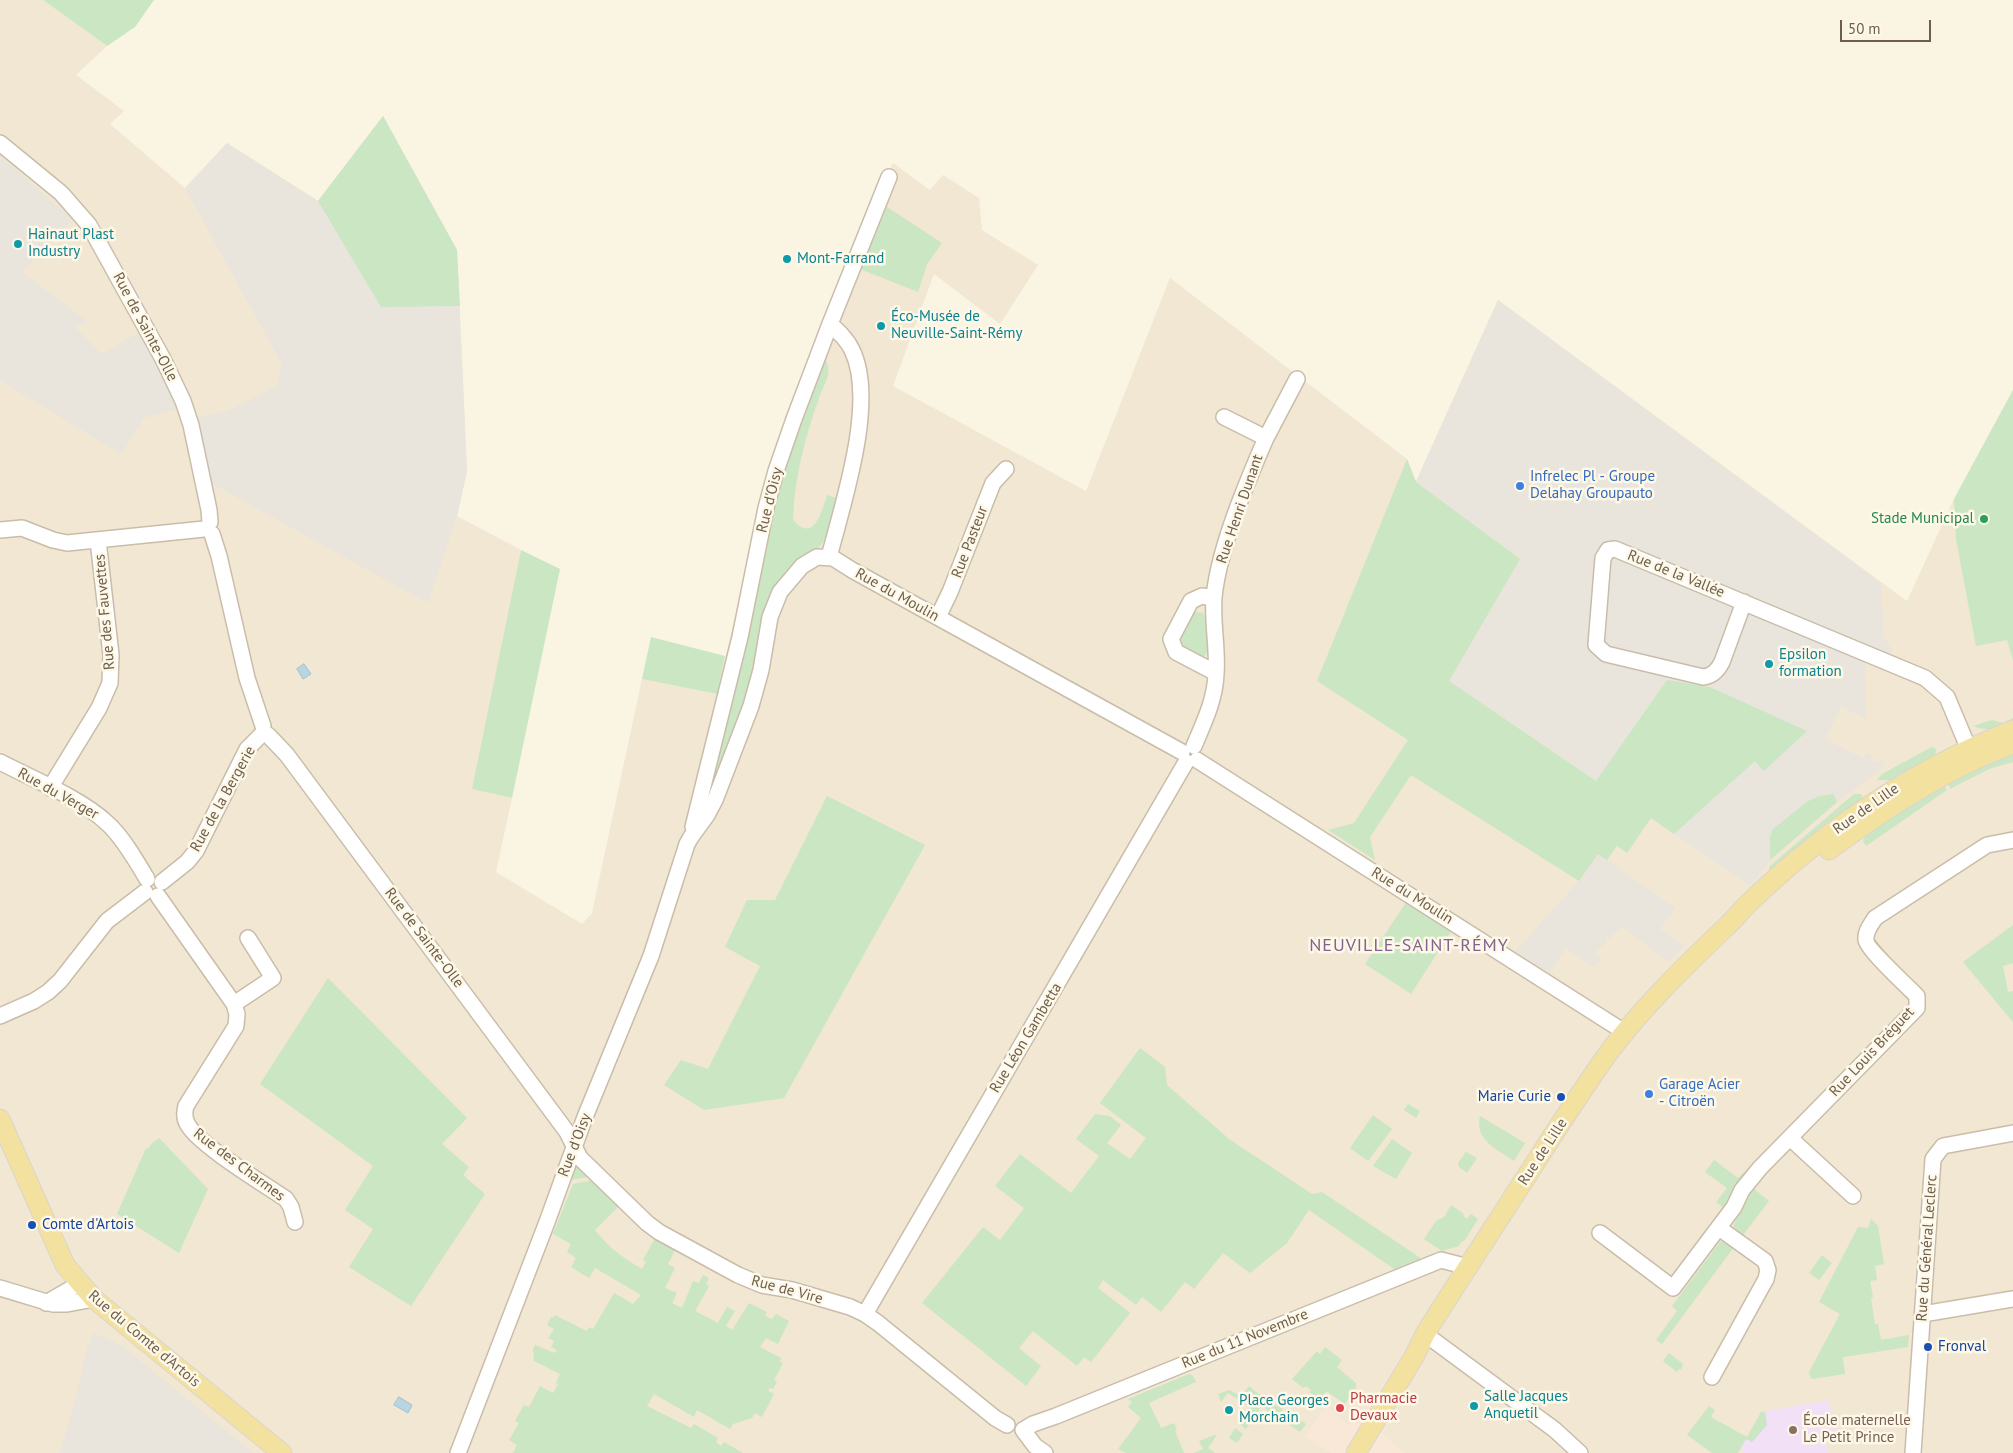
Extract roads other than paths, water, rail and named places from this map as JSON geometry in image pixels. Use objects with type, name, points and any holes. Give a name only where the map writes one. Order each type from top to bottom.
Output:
[{"type":"main road","name":"Rue de Lille","points":[[1356,1453],[1414,1356],[1425,1334],[1573,1104],[1613,1047],[1685,966],[1737,916],[1755,907],[1863,826],[1932,782],[1971,754],[2013,730]]},
{"type":"main road","name":"Rue de Lille","points":[[1971,754],[2013,744]]},
{"type":"main road","name":"Rue du Comte d'Artois","points":[[0,1119],[65,1264],[79,1284],[94,1299],[282,1453]]},
{"type":"main road","name":"Rue de Lille","points":[[1343,1453],[1409,1352],[1425,1334]]},
{"type":"street","name":"Rue de Sainte-Olle","points":[[0,143],[60,193],[84,218],[174,379],[187,412],[206,495],[208,528],[219,556],[247,678],[264,732],[288,755],[566,1132],[574,1147]]},
{"type":"street","name":"Rue d'Oisy","points":[[458,1453],[574,1147],[651,956],[690,837],[740,637],[770,494],[794,418],[889,177]]},
{"type":"street","points":[[829,557],[856,446],[861,411],[859,378],[852,351],[844,337],[830,324]]},
{"type":"street","points":[[1266,438],[1296,379]]},
{"type":"street","name":"Rue Henri Dunant","points":[[1190,755],[1209,710],[1216,673],[1214,598],[1219,570],[1235,518],[1266,438],[1224,416]]},
{"type":"street","name":"Rue Pasteur","points":[[938,617],[950,592],[993,483],[1006,469]]},
{"type":"street","points":[[0,530],[22,528],[53,540],[68,543],[208,528]]},
{"type":"street","name":"Rue des Fauvettes","points":[[50,788],[99,708],[110,683],[111,665],[98,540]]},
{"type":"street","name":"Rue de la Vallée","points":[[1744,602],[1720,666],[1711,676],[1703,677],[1606,654],[1596,645],[1603,558],[1605,553],[1611,549],[1744,602],[1925,678],[1948,696],[1971,754]]},
{"type":"street","name":"Rue d'Oisy","points":[[690,837],[707,815],[715,800],[751,706],[761,670],[768,622],[775,601],[782,588],[802,566],[817,557],[829,557]]},
{"type":"street","name":"Rue du Moulin","points":[[829,557],[1190,755],[1626,1033]]},
{"type":"street","points":[[1214,598],[1202,596],[1192,601],[1171,639],[1176,652],[1216,673]]},
{"type":"street","name":"Rue de la Bergerie","points":[[0,1016],[34,1001],[48,992],[60,981],[107,921],[187,862],[196,851],[247,749],[264,732]]},
{"type":"street","name":"Rue Léon Gambetta","points":[[865,1314],[1190,755]]},
{"type":"street","name":"Rue du Verger","points":[[0,762],[89,809],[108,824],[153,887]]},
{"type":"street","name":"Rue Louis Bréguet","points":[[1600,1233],[1673,1288],[1734,1207],[1742,1190],[1917,1008],[1917,996],[1871,950],[1865,941],[1867,930],[1875,918],[1987,845],[2013,840]]},
{"type":"street","points":[[153,887],[234,1004],[272,978],[248,938]]},
{"type":"street","name":"Rue des Charmes","points":[[234,1004],[237,1014],[236,1026],[186,1106],[186,1122],[212,1148],[286,1199],[291,1207],[295,1222]]},
{"type":"street","name":"Rue du Général Leclerc","points":[[1913,1453],[1933,1159],[1943,1146],[2013,1133]]},
{"type":"street","points":[[1790,1138],[1853,1196]]},
{"type":"street","name":"Rue de Vire","points":[[574,1147],[580,1158],[659,1232],[746,1279],[762,1285],[787,1289],[842,1305],[865,1314],[995,1418],[1007,1425]]},
{"type":"street","points":[[1712,1377],[1766,1280],[1768,1270],[1765,1261],[1719,1228]]},
{"type":"street","name":"Rue du 11 Novembre","points":[[1045,1453],[1035,1446],[1023,1430],[1033,1424],[1441,1260],[1468,1267]]},
{"type":"street","points":[[46,1302],[79,1284]]},
{"type":"street","points":[[0,1288],[46,1302],[67,1304],[94,1299]]},
{"type":"street","points":[[1923,1314],[2013,1299]]},
{"type":"street","points":[[1425,1334],[1554,1430],[1580,1453]]},
{"type":"water","points":[[304,664],[311,674],[303,679],[297,669]]},
{"type":"water","points":[[399,1397],[412,1405],[408,1413],[394,1405]]},
{"type":"place","name":"Hainaut Plast Industry","points":[[18,244]]},
{"type":"place","name":"Mont-Farrand","points":[[787,259]]},
{"type":"place","name":"Éco-Musée de Neuville-Saint-Rémy","points":[[881,326]]},
{"type":"place","name":"Infrelec Pl - Groupe Delahay Groupauto","points":[[1520,486]]},
{"type":"place","name":"Stade Municipal","points":[[1984,519]]},
{"type":"place","name":"Epsilon formation","points":[[1769,664]]},
{"type":"place","name":"Garage Acier - Citroën","points":[[1649,1094]]},
{"type":"place","name":"Marie Curie","points":[[1561,1097]]},
{"type":"place","name":"Comte d'Artois","points":[[32,1225]]},
{"type":"place","name":"Fronval","points":[[1928,1347]]},
{"type":"place","name":"Salle Jacques Anquetil","points":[[1474,1406]]},
{"type":"place","name":"Pharmacie Devaux","points":[[1340,1408]]},
{"type":"place","name":"Place Georges Morchain","points":[[1229,1410]]},
{"type":"place","name":"École maternelle Le Petit Prince","points":[[1793,1430]]},
{"type":"district","name":"NEUVILLE-SAINT-RÉMY","points":[[1409,946]]}]
